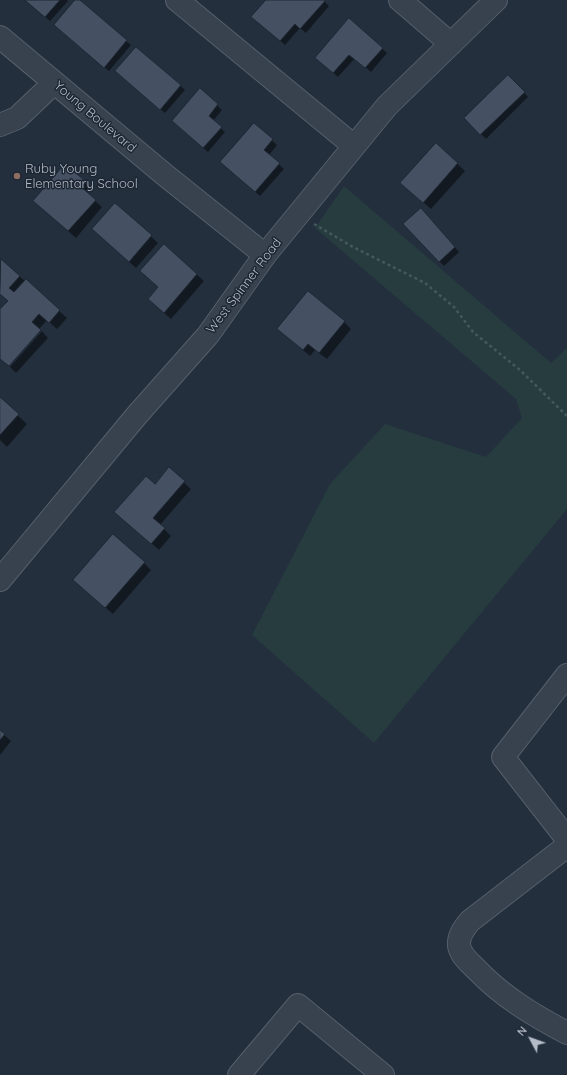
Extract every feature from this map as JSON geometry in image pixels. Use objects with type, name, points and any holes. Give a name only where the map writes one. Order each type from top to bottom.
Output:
[{"type":"street","points":[[177,0],[354,146]]},
{"type":"street","points":[[400,0],[451,44]]},
{"type":"street","name":"West Spinner Road","points":[[0,580],[137,415],[208,335],[265,255],[387,106],[496,0]]},
{"type":"street","name":"Young Boulevard","points":[[0,37],[164,175],[265,255]]},
{"type":"street","points":[[0,125],[17,118],[54,83]]},
{"type":"street","points":[[567,675],[502,757],[567,839]]},
{"type":"street","points":[[567,846],[470,922],[459,937],[459,947],[464,958],[491,984],[533,1015],[567,1033]]},
{"type":"street","points":[[239,1075],[298,1005],[383,1075]]},
{"type":"path","points":[[298,215],[352,247],[425,283],[454,307],[473,332],[520,370],[567,416]]},
{"type":"green space","points":[[344,186],[551,363],[567,348],[567,509],[374,743],[252,635],[330,484],[385,424],[486,457],[522,418],[516,399],[315,228]]},
{"type":"building","points":[[25,0],[60,0],[45,17]]},
{"type":"building","points":[[75,0],[80,0],[127,40],[104,68],[54,25]]},
{"type":"building","points":[[266,0],[325,1],[300,29],[295,24],[280,41],[251,17]]},
{"type":"building","points":[[349,18],[383,48],[365,68],[349,55],[333,73],[315,58]]},
{"type":"building","points":[[136,47],[181,85],[160,110],[115,71]]},
{"type":"building","points":[[508,75],[525,92],[480,135],[464,118]]},
{"type":"building","points":[[200,88],[218,104],[209,116],[222,127],[203,148],[172,121]]},
{"type":"building","points":[[254,123],[273,139],[264,150],[280,163],[255,192],[220,162]]},
{"type":"building","points":[[436,143],[458,163],[423,203],[400,183]]},
{"type":"building","points":[[65,164],[84,180],[79,185],[96,200],[68,231],[33,201]]},
{"type":"building","points":[[115,203],[152,235],[129,262],[92,229]]},
{"type":"building","points":[[421,208],[455,247],[439,262],[403,224]]},
{"type":"building","points":[[164,244],[197,274],[164,313],[148,299],[158,287],[140,271]]},
{"type":"building","points":[[1,259],[20,276],[9,288],[14,292],[26,279],[60,310],[49,323],[39,314],[32,322],[41,330],[9,366],[0,359],[0,309],[8,301],[0,294]]},
{"type":"building","points":[[308,291],[345,321],[319,353],[308,344],[303,350],[277,329]]},
{"type":"building","points":[[0,397],[19,414],[0,435]]},
{"type":"building","points":[[169,467],[185,481],[153,518],[165,528],[151,544],[114,512],[146,476],[155,484]]},
{"type":"building","points":[[113,534],[145,562],[105,608],[73,580]]},
{"type":"building","points":[[0,730],[5,734],[0,740]]},
{"type":"place","name":"Ruby Young Elementary School","points":[[17,176]]}]
